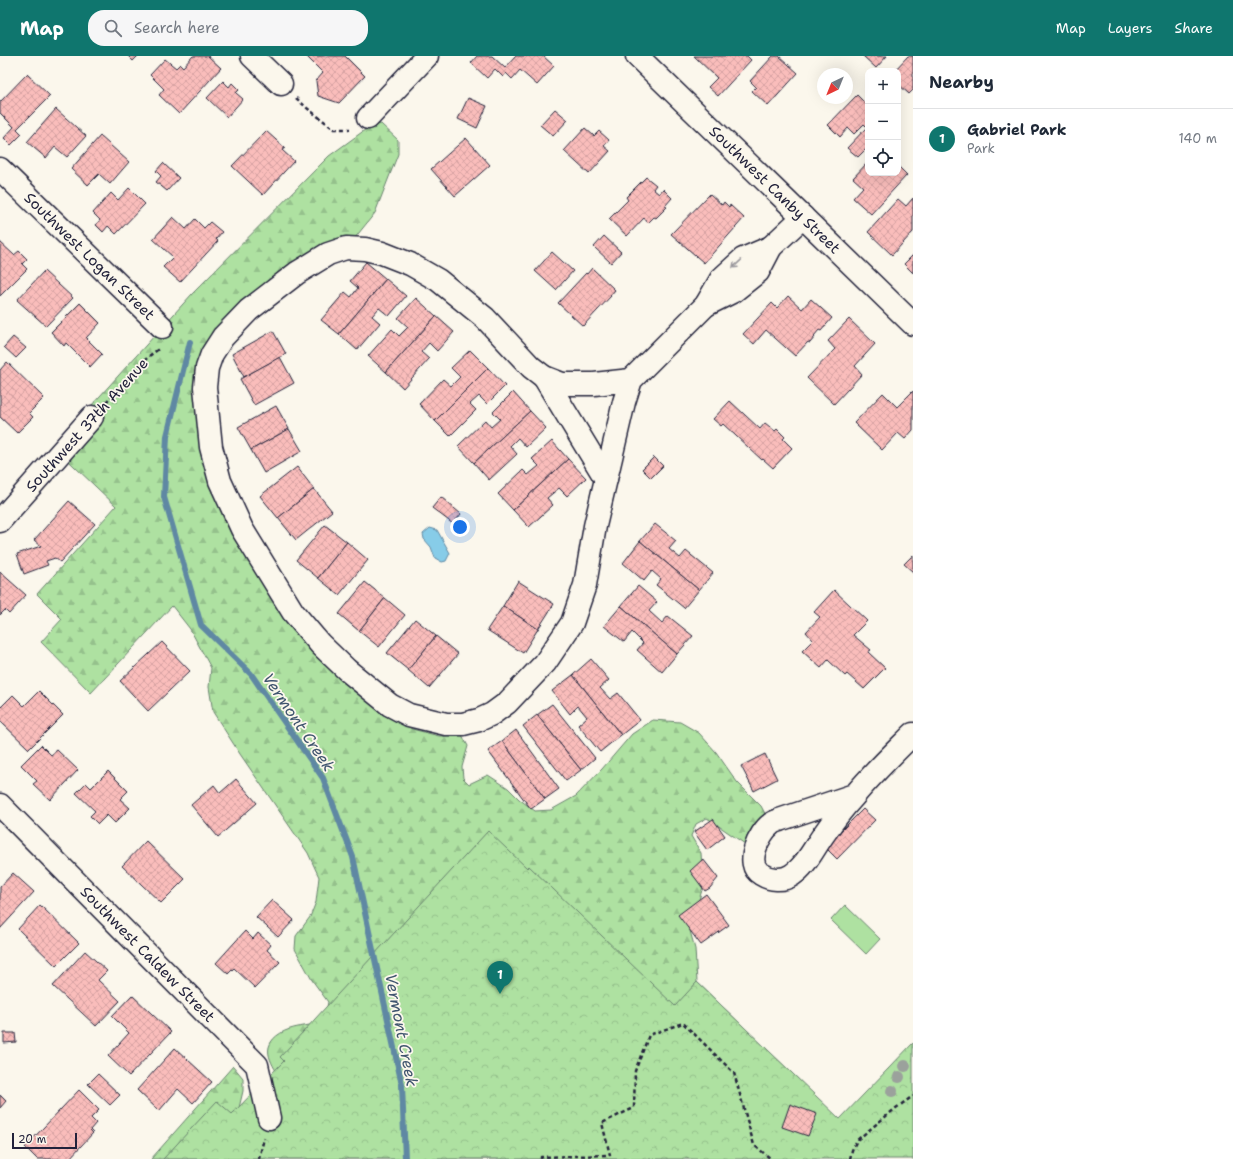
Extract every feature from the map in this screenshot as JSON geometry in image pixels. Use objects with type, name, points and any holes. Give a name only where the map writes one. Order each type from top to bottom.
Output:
[{"type":"street","points":[[252,56],[281,84]]},
{"type":"street","points":[[368,118],[427,56]]},
{"type":"street","name":"Southwest Canby Street","points":[[637,56],[913,324]]},
{"type":"street","name":"Southwest Logan Street","points":[[1,173],[162,327]]},
{"type":"street","points":[[631,380],[594,384],[562,384],[544,377],[531,367],[485,318],[438,280],[410,264],[382,253],[365,249],[346,248],[328,254],[297,273],[249,310],[223,337],[212,354],[205,387],[211,447],[220,481],[242,529],[293,612],[320,644],[346,670],[390,705],[410,715],[446,724],[463,724],[479,720],[492,714],[507,703],[545,663],[572,623],[585,585],[595,526],[624,402],[631,380],[706,304],[734,291],[758,272],[771,247],[803,217]]},
{"type":"street","points":[[544,377],[606,479]]},
{"type":"street","name":"Southwest 37th Avenue","points":[[0,521],[92,417]]},
{"type":"street","points":[[854,795],[770,824],[759,840],[754,854],[753,864],[759,873],[768,878],[778,879],[790,876],[800,870],[825,833],[854,795],[913,734]]},
{"type":"street","name":"Southwest Caldew Street","points":[[0,806],[257,1065],[269,1118]]},
{"type":"path","points":[[281,84],[307,108],[334,128],[350,129],[368,118]]},
{"type":"path","name":"Southwest 37th Avenue","points":[[92,417],[149,356],[161,347],[164,342],[165,335],[162,327]]},
{"type":"path","points":[[541,1159],[541,1156],[610,1155],[602,1123],[634,1108],[635,1072],[649,1035],[683,1023],[734,1073],[754,1145],[771,1159]]},
{"type":"path","points":[[850,1159],[852,1150],[857,1140],[913,1096]]},
{"type":"green space","points":[[381,124],[398,140],[398,154],[375,213],[354,239],[205,353],[215,493],[231,533],[281,610],[325,664],[354,690],[388,715],[412,729],[439,736],[462,735],[468,746],[462,767],[463,778],[469,784],[488,775],[508,788],[519,799],[535,811],[551,810],[576,796],[632,734],[653,720],[680,722],[699,733],[716,752],[737,782],[761,806],[772,827],[762,848],[745,844],[707,818],[696,824],[691,836],[701,853],[703,887],[696,909],[687,920],[695,949],[697,982],[802,1083],[692,1159],[151,1159],[233,1066],[243,1078],[243,1091],[239,1108],[276,1071],[269,1056],[269,1047],[273,1039],[285,1031],[316,1023],[324,1017],[328,1002],[312,980],[295,949],[296,936],[310,917],[316,902],[319,877],[308,853],[213,712],[209,687],[211,668],[190,629],[172,606],[91,693],[41,642],[62,619],[37,594],[116,506],[54,447],[192,294],[329,156],[369,127]]},
{"type":"green space","points":[[488,831],[527,868],[529,866],[675,1006],[697,982],[840,1119],[913,1043],[913,1159],[163,1159],[217,1101],[232,1114],[284,1061],[280,1057]]},
{"type":"green space","points":[[845,905],[880,939],[866,954],[831,920]]},
{"type":"water","points":[[430,528],[437,530],[450,553],[446,561],[442,562],[435,558],[431,547],[424,539],[423,534]]},
{"type":"building","points":[[128,56],[138,56],[133,61]]},
{"type":"building","points":[[193,56],[208,56],[221,68],[179,114],[159,95],[164,89],[150,75],[165,59],[176,68],[180,64],[183,67]]},
{"type":"building","points":[[306,56],[345,56],[365,76],[339,103],[318,96],[316,81],[323,73]]},
{"type":"building","points":[[477,56],[492,56],[505,68],[516,56],[543,56],[554,66],[537,85],[520,70],[512,79],[506,73],[503,77],[495,69],[487,78],[471,63]]},
{"type":"building","points":[[694,56],[747,56],[751,60],[718,96],[708,87],[717,78]]},
{"type":"building","points":[[773,56],[779,56],[798,73],[768,106],[752,91],[756,87],[750,81]]},
{"type":"building","points":[[863,56],[887,56],[876,68]]},
{"type":"building","points":[[908,56],[913,56],[913,90],[909,94],[901,87],[901,68],[897,68]]},
{"type":"building","points":[[27,74],[50,96],[17,129],[22,134],[11,145],[4,138],[14,127],[0,113],[0,102]]},
{"type":"building","points":[[223,81],[229,87],[232,83],[239,90],[236,93],[243,99],[227,117],[207,98]]},
{"type":"building","points":[[857,95],[865,103],[865,125],[864,124],[854,134],[848,128],[840,137],[828,125],[848,104],[853,104],[853,99]]},
{"type":"building","points":[[468,98],[487,106],[477,128],[458,119]]},
{"type":"building","points":[[56,109],[86,136],[67,157],[55,147],[46,158],[27,142]]},
{"type":"building","points":[[555,109],[568,120],[553,136],[540,125]]},
{"type":"building","points":[[585,128],[594,136],[599,131],[609,140],[604,146],[610,151],[589,174],[564,151]]},
{"type":"building","points":[[865,129],[865,150],[858,157],[847,148]]},
{"type":"building","points":[[266,131],[285,148],[282,150],[294,161],[263,195],[232,166]]},
{"type":"building","points":[[100,136],[129,162],[110,184],[99,174],[88,185],[71,169]]},
{"type":"building","points":[[466,138],[490,165],[455,196],[431,169]]},
{"type":"building","points":[[163,163],[179,178],[167,191],[156,182],[161,176],[156,171]]},
{"type":"building","points":[[865,165],[865,176],[901,176],[901,169],[907,175],[871,214],[853,198],[863,187],[853,178]]},
{"type":"building","points":[[646,177],[656,185],[653,189],[659,194],[663,189],[672,198],[665,206],[667,207],[656,218],[654,217],[648,223],[644,218],[627,236],[609,219],[628,200],[626,197]]},
{"type":"building","points":[[129,188],[145,204],[116,234],[108,226],[103,232],[96,225],[100,220],[93,213],[111,193],[118,200]]},
{"type":"building","points":[[710,194],[722,205],[724,202],[729,207],[730,205],[744,218],[704,263],[671,234]]},
{"type":"building","points":[[913,198],[913,232],[892,255],[868,232],[898,199],[906,206]]},
{"type":"building","points":[[173,217],[186,229],[195,219],[204,228],[210,222],[222,232],[216,239],[218,241],[180,282],[163,267],[173,257],[153,239]]},
{"type":"building","points":[[604,236],[621,252],[611,263],[594,247]]},
{"type":"building","points":[[0,242],[14,255],[19,251],[27,259],[22,264],[27,269],[0,296]]},
{"type":"building","points":[[552,252],[573,271],[556,290],[535,271]]},
{"type":"building","points":[[913,255],[913,273],[904,264]]},
{"type":"building","points":[[366,262],[386,279],[339,334],[321,320],[345,292],[351,297],[358,288],[350,281]]},
{"type":"building","points":[[592,268],[615,290],[583,326],[558,303]]},
{"type":"building","points":[[44,271],[73,298],[46,326],[17,300]]},
{"type":"building","points":[[386,279],[406,296],[389,316],[379,308],[372,316],[380,323],[357,350],[339,334]]},
{"type":"building","points":[[788,296],[802,309],[811,299],[832,318],[821,331],[819,330],[810,343],[808,342],[795,356],[766,330],[754,344],[743,334],[772,303],[777,308]]},
{"type":"building","points":[[416,298],[436,316],[386,372],[368,356],[392,329],[399,336],[408,327],[398,318]]},
{"type":"building","points":[[80,303],[100,323],[86,338],[102,354],[90,367],[66,343],[64,346],[51,332]]},
{"type":"building","points":[[436,316],[454,332],[437,351],[429,343],[421,352],[429,359],[403,388],[386,372]]},
{"type":"building","points":[[849,319],[875,344],[855,366],[862,374],[834,404],[807,378],[835,349],[828,341]]},
{"type":"building","points":[[273,331],[286,354],[244,377],[232,354]]},
{"type":"building","points":[[13,337],[26,348],[16,358],[4,347]]},
{"type":"building","points":[[470,350],[488,368],[435,421],[419,404],[443,379],[451,386],[460,377],[451,368]]},
{"type":"building","points":[[280,357],[294,383],[254,405],[240,379]]},
{"type":"building","points":[[7,362],[44,398],[29,413],[33,417],[17,433],[0,417],[0,370]]},
{"type":"building","points":[[488,368],[505,386],[487,404],[479,396],[470,404],[476,410],[450,436],[435,421]]},
{"type":"building","points":[[913,391],[913,430],[905,439],[898,433],[882,450],[854,423],[883,393],[897,407]]},
{"type":"building","points":[[513,392],[530,411],[474,463],[458,446],[485,420],[491,427],[500,419],[493,412]]},
{"type":"building","points":[[730,401],[760,429],[765,423],[775,431],[777,429],[785,437],[783,439],[792,448],[773,468],[763,459],[762,460],[723,424],[721,426],[713,419]]},
{"type":"building","points":[[276,406],[289,429],[251,450],[238,427]]},
{"type":"building","points":[[530,411],[546,428],[526,447],[518,438],[510,446],[517,454],[489,480],[474,463]]},
{"type":"building","points":[[289,429],[302,451],[264,473],[251,450]]},
{"type":"building","points":[[552,441],[568,459],[513,510],[498,494],[523,470],[528,475],[539,466],[532,459]]},
{"type":"building","points":[[654,457],[663,466],[651,478],[642,469]]},
{"type":"building","points":[[568,459],[586,478],[567,496],[559,488],[547,498],[553,505],[529,527],[513,510]]},
{"type":"building","points":[[297,467],[314,489],[278,518],[260,496]]},
{"type":"building","points":[[314,489],[332,511],[296,540],[278,518]]},
{"type":"building","points":[[441,497],[461,514],[453,524],[432,508]]},
{"type":"building","points":[[69,501],[95,524],[60,562],[55,558],[46,561],[48,565],[24,574],[17,554],[41,546],[34,540]]},
{"type":"building","points":[[655,524],[676,541],[669,549],[680,558],[686,551],[713,573],[699,590],[640,541]]},
{"type":"building","points":[[325,525],[347,542],[318,578],[296,560]]},
{"type":"building","points":[[640,541],[699,590],[684,608],[656,585],[661,579],[652,571],[644,581],[623,563]]},
{"type":"building","points":[[347,542],[368,560],[339,595],[318,578]]},
{"type":"building","points":[[913,555],[913,572],[904,564]]},
{"type":"building","points":[[0,572],[26,595],[9,614],[5,610],[0,615]]},
{"type":"building","points":[[518,581],[554,604],[538,629],[503,606]]},
{"type":"building","points":[[365,582],[385,598],[359,631],[339,614]]},
{"type":"building","points":[[638,586],[657,602],[649,611],[662,623],[668,616],[693,636],[677,654],[621,606]]},
{"type":"building","points":[[834,590],[867,621],[853,635],[871,650],[868,652],[885,668],[864,689],[847,674],[845,676],[828,660],[821,668],[802,651],[813,640],[806,632],[820,617],[814,612]]},
{"type":"building","points":[[385,598],[405,615],[379,647],[359,631]]},
{"type":"building","points":[[503,606],[538,629],[523,653],[487,630]]},
{"type":"building","points":[[621,606],[677,654],[662,672],[637,650],[643,643],[632,632],[624,642],[604,626]]},
{"type":"building","points":[[415,619],[436,636],[408,670],[387,653]]},
{"type":"building","points":[[436,636],[458,654],[429,688],[408,670]]},
{"type":"building","points":[[162,642],[190,671],[148,711],[120,681]]},
{"type":"building","points":[[591,659],[609,680],[600,688],[610,699],[618,693],[640,720],[621,735],[573,675]]},
{"type":"building","points":[[573,675],[621,735],[600,752],[578,725],[587,717],[578,706],[570,714],[552,691]]},
{"type":"building","points":[[39,691],[63,715],[29,749],[0,721],[0,708],[13,695],[24,706]]},
{"type":"building","points":[[552,704],[595,758],[581,770],[537,715]]},
{"type":"building","points":[[537,715],[581,770],[566,781],[523,726]]},
{"type":"building","points":[[516,730],[559,789],[545,799],[502,741]]},
{"type":"building","points":[[502,741],[545,799],[531,809],[488,751]]},
{"type":"building","points":[[41,745],[51,755],[57,750],[78,770],[50,800],[33,784],[37,781],[21,765]]},
{"type":"building","points":[[765,754],[777,779],[754,791],[741,766]]},
{"type":"building","points":[[108,771],[128,791],[120,799],[130,808],[115,823],[107,815],[98,824],[90,816],[95,811],[76,793],[86,783],[91,788]]},
{"type":"building","points":[[236,779],[257,803],[218,837],[191,805],[214,785],[220,793]]},
{"type":"building","points":[[863,809],[875,820],[837,859],[825,847]]},
{"type":"building","points":[[713,819],[725,836],[707,850],[694,832]]},
{"type":"building","points":[[146,841],[185,879],[161,903],[122,866]]},
{"type":"building","points":[[703,859],[718,878],[710,888],[705,891],[690,871]]},
{"type":"building","points":[[13,873],[34,892],[0,929],[0,887]]},
{"type":"building","points":[[706,894],[729,925],[701,945],[678,915]]},
{"type":"building","points":[[272,900],[294,920],[278,937],[256,917]]},
{"type":"building","points":[[40,905],[79,943],[56,966],[18,929]]},
{"type":"building","points":[[245,931],[253,939],[258,933],[271,945],[267,950],[280,962],[255,988],[234,968],[228,974],[216,963]]},
{"type":"building","points":[[85,951],[107,971],[98,980],[120,1001],[96,1026],[53,986]]},
{"type":"building","points":[[132,995],[171,1032],[129,1076],[108,1056],[129,1033],[112,1016]]},
{"type":"building","points":[[4,1033],[15,1033],[16,1042],[4,1043]]},
{"type":"building","points":[[175,1048],[212,1082],[193,1103],[178,1089],[159,1111],[137,1090]]},
{"type":"building","points":[[98,1074],[120,1095],[110,1105],[88,1084]]},
{"type":"building","points":[[79,1090],[99,1110],[91,1118],[96,1123],[90,1130],[93,1133],[69,1159],[37,1159],[25,1147]]},
{"type":"building","points":[[0,1095],[6,1101],[0,1108]]},
{"type":"building","points":[[790,1104],[817,1114],[808,1136],[782,1127]]},
{"type":"waterway","name":"Vermont Creek","points":[[190,342],[167,436],[164,497],[201,625],[251,674],[323,778],[353,857],[402,1085],[405,1159]]},
{"type":"place","name":"Gabriel Park","points":[[500,994]]}]
